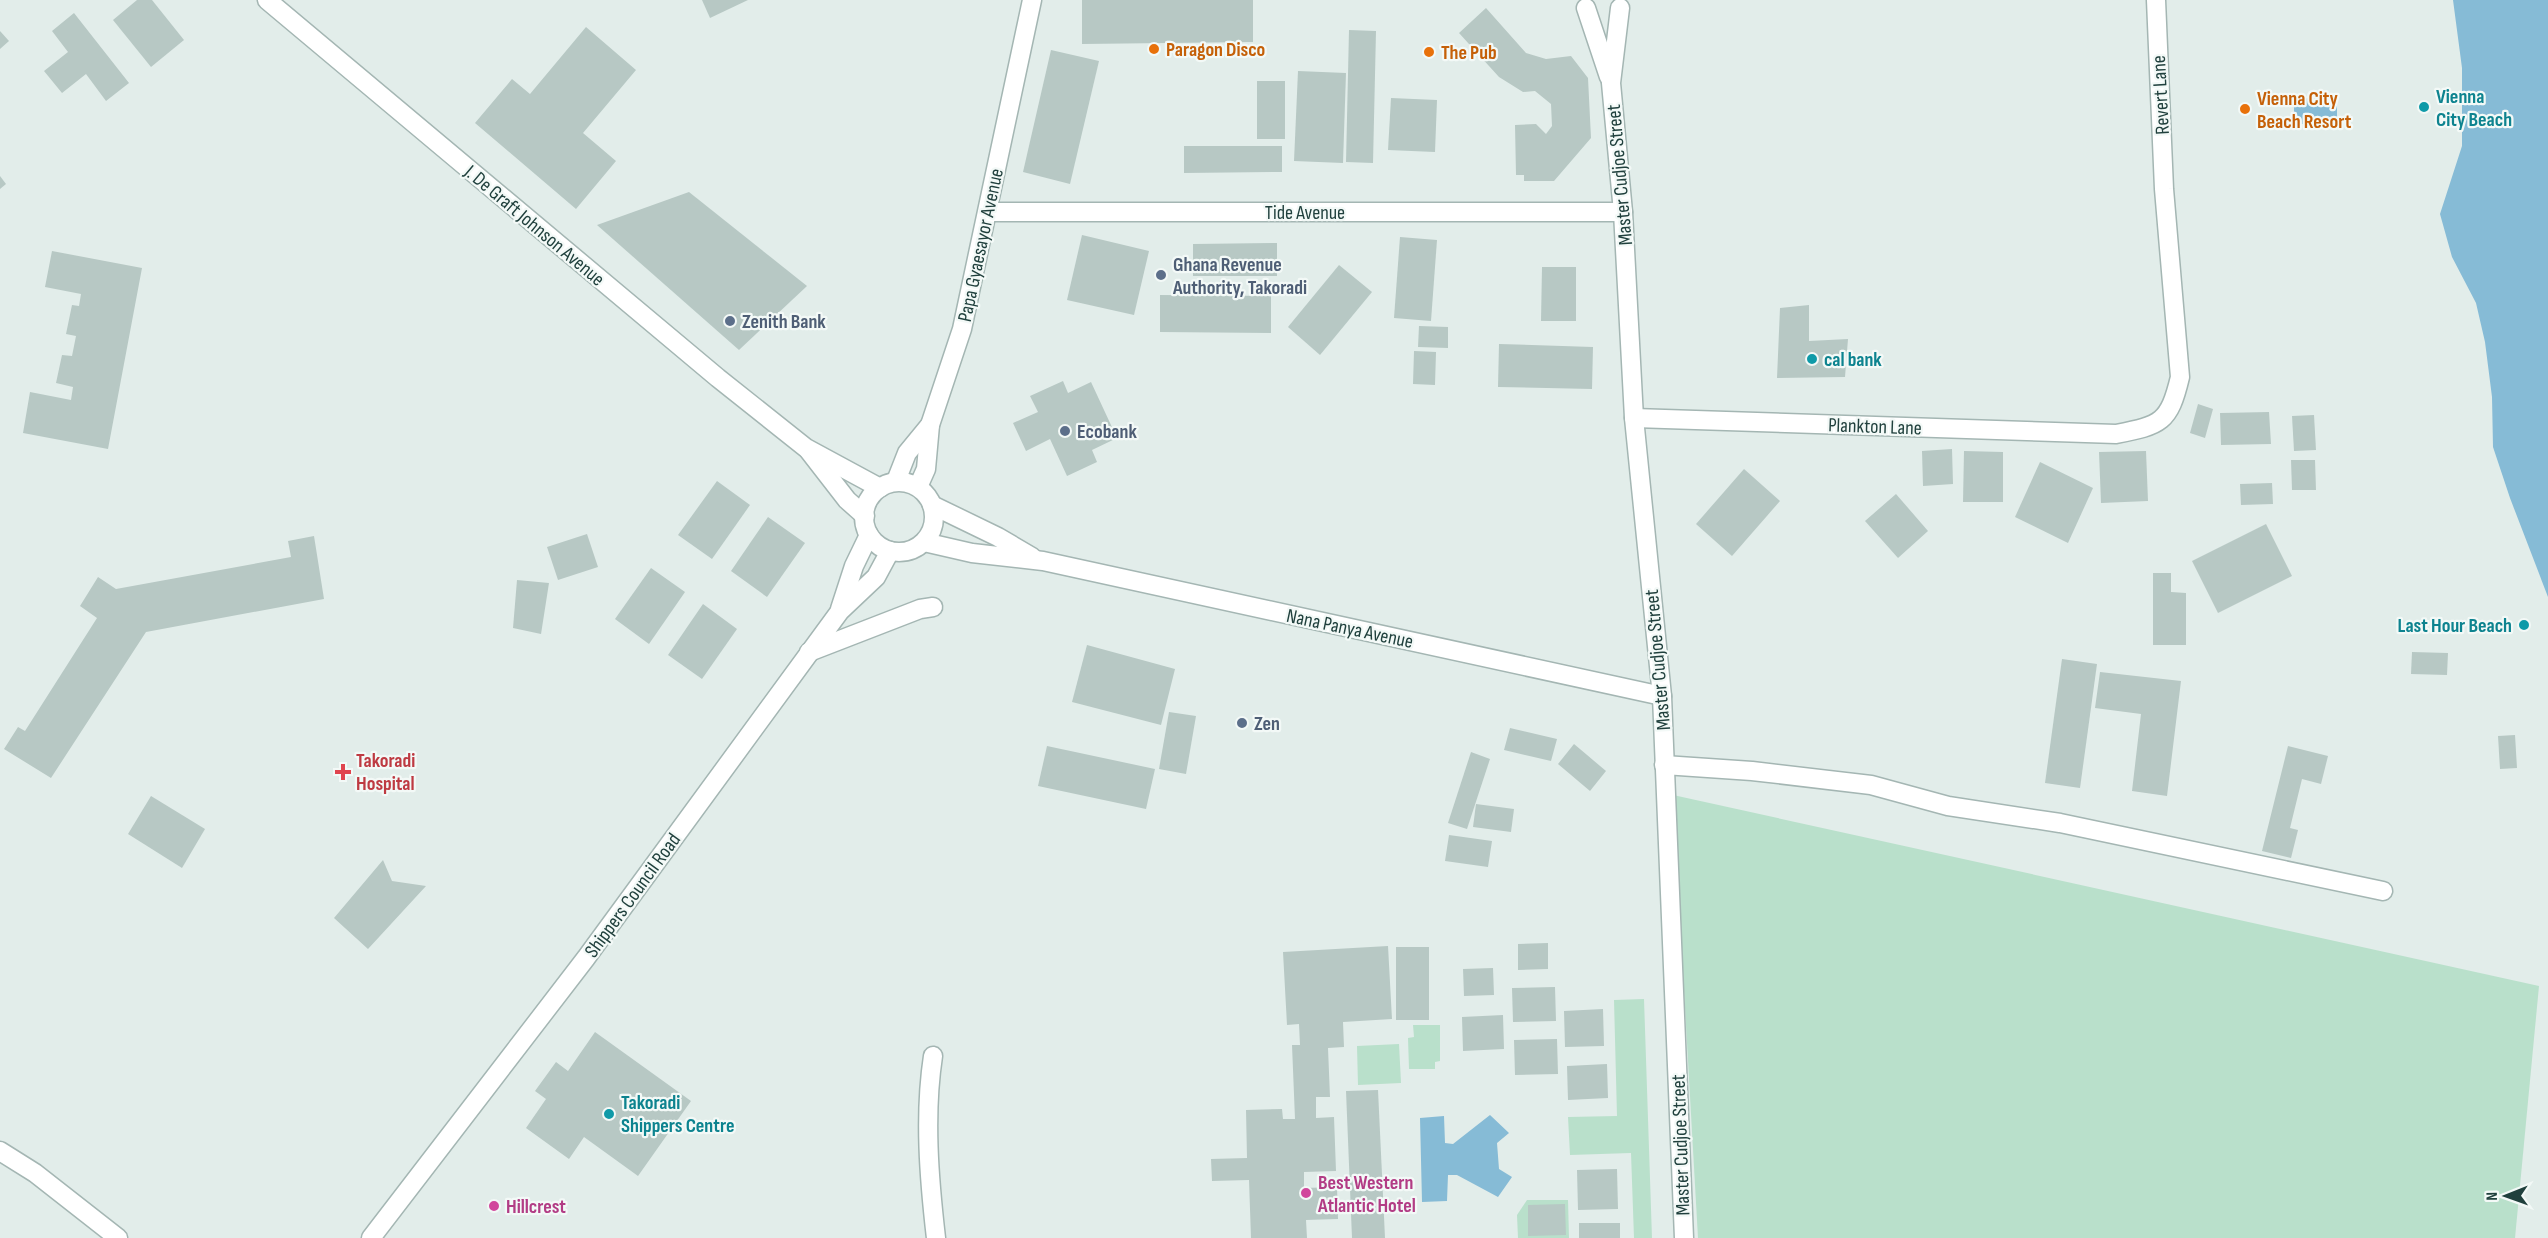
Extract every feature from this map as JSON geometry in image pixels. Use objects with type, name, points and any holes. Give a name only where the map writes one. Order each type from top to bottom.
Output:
[{"type":"street","name":"J. De Graft Johnson Avenue","points":[[267,0],[717,378],[806,448],[847,500],[865,516]]},
{"type":"street","name":"Papa Gyaesayor Avenue","points":[[918,487],[926,469],[930,425],[962,329],[1032,0]]},
{"type":"street","name":"Revert Lane","points":[[2116,434],[2159,422],[2173,405],[2180,377],[2164,189],[2156,0]]},
{"type":"street","points":[[1579,2],[1597,12],[1609,12],[1624,4]]},
{"type":"street","name":"Master Cudjoe Street","points":[[1579,2],[1611,83]]},
{"type":"street","name":"Master Cudjoe Street","points":[[1624,4],[1611,83],[1623,212],[1634,418],[1662,696],[1683,1238]]},
{"type":"street","name":"Tide Avenue","points":[[988,212],[1623,212]]},
{"type":"street","name":"Plankton Lane","points":[[1634,418],[2116,434]]},
{"type":"street","points":[[888,484],[918,487],[932,505],[933,525],[924,542],[912,550],[890,551],[882,547],[869,535],[865,516],[869,500],[888,484],[907,453],[930,425]]},
{"type":"street","name":"J. De Graft Johnson Avenue","points":[[806,448],[888,484]]},
{"type":"street","name":"Nana Panya Avenue","points":[[932,505],[998,537],[1039,561]]},
{"type":"street","points":[[840,610],[854,566],[869,535]]},
{"type":"street","name":"Nana Panya Avenue","points":[[924,542],[972,553],[1039,561],[1662,696]]},
{"type":"street","name":"Shippers Council Road","points":[[371,1238],[586,958],[807,653],[840,610],[876,577],[890,551]]},
{"type":"street","points":[[807,653],[920,609],[933,607]]},
{"type":"street","points":[[1664,765],[1752,771],[1871,785],[1948,806],[2060,823],[2383,891]]},
{"type":"street","points":[[933,1056],[929,1085],[930,1188],[936,1238]]},
{"type":"street","points":[[0,1151],[35,1173],[118,1238]]},
{"type":"green space","points":[[1673,795],[2539,986],[2515,1238],[1698,1238]]},
{"type":"green space","points":[[1644,999],[1652,1238],[1634,1238],[1631,1153],[1570,1155],[1568,1117],[1617,1116],[1614,1000]]},
{"type":"green space","points":[[1413,1025],[1440,1025],[1440,1061],[1435,1062],[1435,1069],[1409,1069],[1408,1038],[1414,1037]]},
{"type":"green space","points":[[1399,1044],[1401,1083],[1358,1085],[1357,1046]]},
{"type":"green space","points":[[1527,1200],[1568,1200],[1569,1238],[1518,1238],[1517,1215]]},
{"type":"water","points":[[2453,0],[2548,0],[2548,597],[2493,447],[2492,397],[2485,342],[2476,303],[2452,257],[2440,214],[2462,146],[2462,68]]},
{"type":"water","points":[[2294,98],[2337,99],[2337,124],[2294,124]]},
{"type":"water","points":[[1490,1115],[1509,1133],[1497,1143],[1499,1169],[1512,1177],[1498,1197],[1457,1175],[1448,1175],[1447,1201],[1422,1202],[1420,1118],[1444,1116],[1445,1143],[1453,1144]]},
{"type":"building","points":[[137,0],[152,0],[184,40],[151,67],[113,20]]},
{"type":"building","points":[[702,0],[748,0],[710,18]]},
{"type":"building","points":[[1082,0],[1253,0],[1253,42],[1082,44]]},
{"type":"building","points":[[1486,8],[1526,53],[1546,59],[1571,56],[1588,78],[1591,138],[1554,181],[1524,181],[1524,175],[1516,175],[1515,125],[1536,124],[1546,134],[1552,126],[1551,104],[1535,91],[1523,92],[1499,77],[1459,33]]},
{"type":"building","points":[[74,13],[129,83],[106,101],[86,74],[62,93],[44,71],[68,52],[52,31]]},
{"type":"building","points":[[586,27],[636,70],[583,133],[616,161],[576,209],[475,123],[512,79],[530,94]]},
{"type":"building","points":[[1349,30],[1376,31],[1373,163],[1346,162]]},
{"type":"building","points":[[0,31],[9,41],[0,49]]},
{"type":"building","points":[[1051,50],[1099,61],[1070,184],[1023,172]]},
{"type":"building","points":[[1298,71],[1346,73],[1343,163],[1294,161]]},
{"type":"building","points":[[1257,81],[1285,81],[1285,139],[1257,139]]},
{"type":"building","points":[[1391,98],[1437,100],[1435,152],[1388,150]]},
{"type":"building","points":[[1184,146],[1282,146],[1282,172],[1184,173]]},
{"type":"building","points":[[0,176],[6,184],[0,189]]},
{"type":"building","points":[[689,192],[807,286],[739,350],[597,225]]},
{"type":"building","points":[[1082,235],[1149,251],[1134,315],[1067,300]]},
{"type":"building","points":[[1400,237],[1437,240],[1431,321],[1394,318]]},
{"type":"building","points":[[1277,243],[1277,276],[1193,276],[1193,244]]},
{"type":"building","points":[[52,251],[142,268],[108,449],[23,433],[30,392],[71,400],[73,387],[56,383],[62,355],[72,356],[76,336],[66,334],[72,305],[79,306],[81,294],[45,287]]},
{"type":"building","points":[[1339,265],[1372,292],[1320,355],[1288,327]]},
{"type":"building","points":[[1542,267],[1576,267],[1576,321],[1541,321]]},
{"type":"building","points":[[1160,295],[1271,296],[1271,333],[1160,332]]},
{"type":"building","name":"cal bank","points":[[1809,305],[1809,341],[1848,339],[1845,377],[1777,378],[1780,308]]},
{"type":"building","points":[[1419,326],[1448,327],[1448,348],[1418,347]]},
{"type":"building","points":[[1499,344],[1593,347],[1592,389],[1498,387]]},
{"type":"building","points":[[1414,351],[1436,352],[1435,385],[1413,384]]},
{"type":"building","name":"Ecobank","points":[[1063,381],[1068,393],[1091,382],[1117,438],[1092,450],[1097,462],[1067,476],[1050,439],[1026,451],[1013,423],[1038,412],[1030,396]]},
{"type":"building","points":[[2198,404],[2213,409],[2205,438],[2190,433]]},
{"type":"building","points":[[2269,412],[2271,444],[2221,445],[2220,413]]},
{"type":"building","points":[[2314,415],[2316,450],[2294,451],[2292,416]]},
{"type":"building","points":[[1952,449],[1953,484],[1923,486],[1922,451]]},
{"type":"building","points":[[1964,451],[2003,452],[2003,502],[1963,502]]},
{"type":"building","points":[[2146,451],[2148,501],[2101,503],[2099,452]]},
{"type":"building","points":[[2291,460],[2315,460],[2316,490],[2292,490]]},
{"type":"building","points":[[2040,462],[2093,488],[2068,543],[2015,517]]},
{"type":"building","points":[[1744,469],[1780,501],[1732,556],[1696,524]]},
{"type":"building","points":[[717,481],[750,505],[712,559],[678,535]]},
{"type":"building","points":[[2272,483],[2273,504],[2241,505],[2240,484]]},
{"type":"building","points":[[1896,494],[1928,531],[1898,558],[1865,521]]},
{"type":"building","points":[[768,517],[805,543],[767,597],[731,571]]},
{"type":"building","points":[[2266,524],[2292,576],[2218,613],[2192,561]]},
{"type":"building","points":[[587,534],[598,567],[558,580],[547,547]]},
{"type":"building","points":[[314,536],[324,599],[146,632],[51,778],[4,749],[18,727],[25,731],[97,618],[80,606],[98,577],[116,589],[291,557],[288,541]]},
{"type":"building","points":[[651,568],[685,592],[649,644],[615,619]]},
{"type":"building","points":[[2153,573],[2171,573],[2171,592],[2186,593],[2186,645],[2153,645]]},
{"type":"building","points":[[517,580],[549,583],[541,634],[513,628]]},
{"type":"building","points":[[703,604],[737,629],[702,679],[668,655]]},
{"type":"building","points":[[1087,645],[1175,669],[1161,725],[1072,702]]},
{"type":"building","points":[[2412,652],[2448,653],[2447,675],[2411,674]]},
{"type":"building","points":[[2062,659],[2097,664],[2080,788],[2045,783]]},
{"type":"building","points":[[2100,672],[2181,681],[2167,796],[2132,791],[2141,714],[2095,708]]},
{"type":"building","points":[[1169,712],[1196,716],[1186,774],[1159,769]]},
{"type":"building","points":[[1510,728],[1557,739],[1551,761],[1504,750]]},
{"type":"building","points":[[2515,735],[2517,768],[2500,769],[2498,736]]},
{"type":"building","points":[[1574,744],[1606,771],[1590,791],[1558,764]]},
{"type":"building","points":[[1047,746],[1155,769],[1146,809],[1038,786]]},
{"type":"building","points":[[2288,746],[2328,756],[2321,784],[2302,779],[2290,828],[2298,830],[2291,858],[2262,851]]},
{"type":"building","points":[[1471,752],[1490,759],[1467,829],[1448,823]]},
{"type":"building","points":[[151,796],[205,829],[182,868],[128,834]]},
{"type":"building","points":[[1476,804],[1514,809],[1511,832],[1473,827]]},
{"type":"building","points":[[1449,835],[1492,841],[1488,867],[1445,861]]},
{"type":"building","points":[[383,860],[392,881],[426,886],[368,949],[334,918]]},
{"type":"building","points":[[1548,943],[1548,969],[1518,970],[1518,944]]},
{"type":"building","points":[[1388,946],[1392,1019],[1343,1022],[1344,1047],[1328,1048],[1330,1097],[1316,1097],[1316,1118],[1334,1117],[1336,1171],[1304,1172],[1304,1188],[1337,1187],[1338,1219],[1306,1220],[1307,1238],[1251,1238],[1249,1180],[1212,1181],[1211,1159],[1247,1158],[1246,1110],[1282,1109],[1283,1119],[1295,1119],[1292,1045],[1300,1045],[1299,1024],[1287,1025],[1283,952]]},
{"type":"building","points":[[1396,947],[1429,947],[1429,1020],[1396,1020]]},
{"type":"building","points":[[1493,968],[1494,995],[1464,996],[1463,969]]},
{"type":"building","points":[[1555,987],[1556,1021],[1513,1022],[1512,988]]},
{"type":"building","points":[[1603,1009],[1604,1046],[1565,1047],[1564,1011]]},
{"type":"building","points":[[1503,1015],[1504,1049],[1463,1051],[1462,1017]]},
{"type":"building","name":"Takoradi Shippers Centre","points":[[595,1032],[691,1101],[638,1176],[584,1137],[569,1159],[526,1128],[546,1099],[535,1091],[556,1062],[568,1071]]},
{"type":"building","points":[[1557,1039],[1558,1074],[1515,1075],[1514,1040]]},
{"type":"building","points":[[1607,1064],[1608,1098],[1568,1100],[1567,1066]]},
{"type":"building","points":[[1378,1090],[1385,1238],[1352,1238],[1346,1091]]},
{"type":"building","points":[[1617,1169],[1618,1209],[1578,1210],[1577,1170]]},
{"type":"building","points":[[1565,1204],[1566,1235],[1528,1236],[1528,1205]]},
{"type":"building","points":[[1579,1223],[1620,1223],[1620,1238],[1579,1238]]},
{"type":"place","name":"Paragon Disco","points":[[1154,49]]},
{"type":"place","name":"The Pub","points":[[1429,52]]},
{"type":"place","name":"Vienna City Beach","points":[[2424,107]]},
{"type":"place","name":"Vienna City Beach Resort","points":[[2245,109]]},
{"type":"place","name":"Ghana Revenue Authority, Takoradi","points":[[1161,275]]},
{"type":"place","name":"Zenith Bank","points":[[730,321]]},
{"type":"place","name":"cal bank","points":[[1812,359]]},
{"type":"place","name":"Ecobank","points":[[1065,431]]},
{"type":"place","name":"Last Hour Beach","points":[[2524,625]]},
{"type":"place","name":"Zen","points":[[1242,723]]},
{"type":"place","name":"Takoradi Hospital","points":[[343,772]]},
{"type":"place","name":"Takoradi Shippers Centre","points":[[609,1114]]},
{"type":"place","name":"Best Western Atlantic Hotel","points":[[1306,1193]]},
{"type":"place","name":"Hillcrest","points":[[494,1206]]}]
